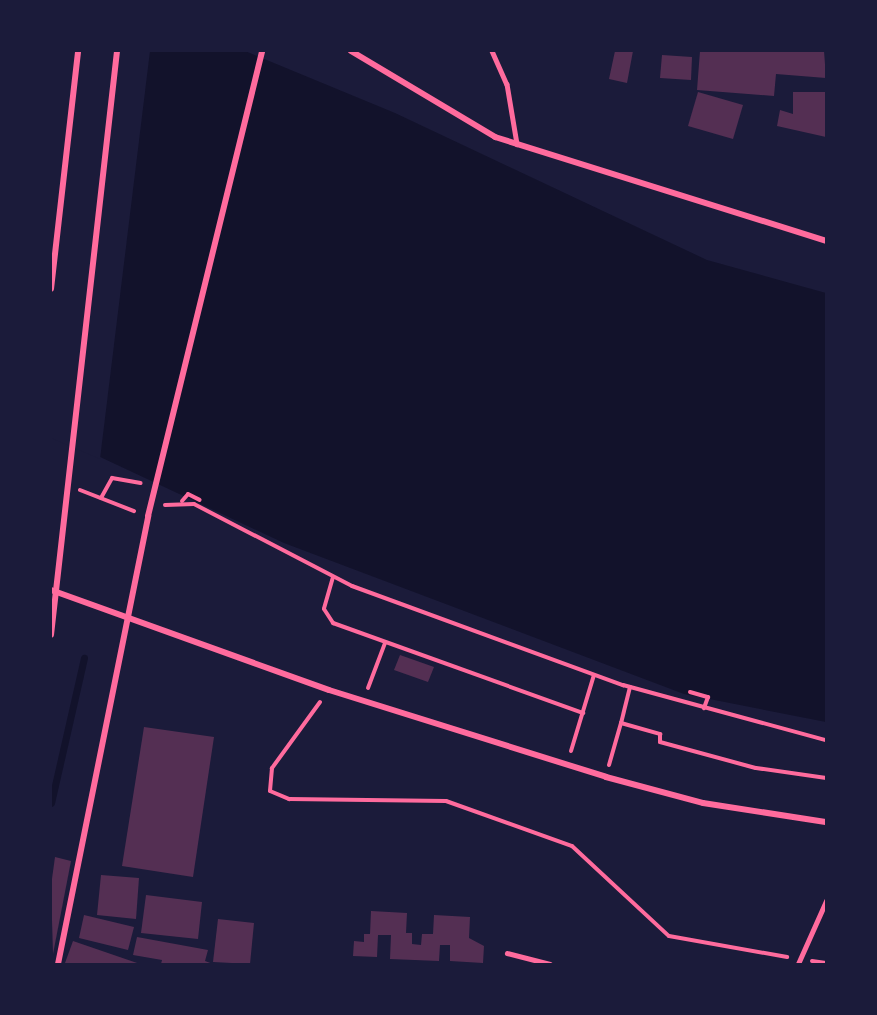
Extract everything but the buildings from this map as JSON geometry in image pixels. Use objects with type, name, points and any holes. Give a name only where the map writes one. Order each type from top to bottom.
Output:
[{"type":"street","points":[[51,289],[78,51]]},
{"type":"street","points":[[51,635],[54,591],[66,509],[117,51]]},
{"type":"street","points":[[58,964],[125,617],[262,51]]},
{"type":"street","points":[[351,51],[495,136],[825,241],[826,234]]},
{"type":"street","points":[[54,591],[329,690],[606,777],[703,803],[826,822]]},
{"type":"lane","points":[[492,51],[507,84],[517,144]]},
{"type":"lane","points":[[798,962],[826,901]]},
{"type":"lane","points":[[507,953],[550,964]]},
{"type":"path","points":[[71,486],[148,516]]},
{"type":"path","points":[[165,505],[182,501],[188,494],[200,500]]},
{"type":"path","points":[[182,501],[333,577],[594,674],[630,687],[826,740]]},
{"type":"path","points":[[333,577],[325,588],[326,614],[360,636],[583,712]]},
{"type":"path","points":[[364,700],[384,643]]},
{"type":"path","points":[[567,763],[594,674]]},
{"type":"path","points":[[606,777],[630,687]]},
{"type":"path","points":[[329,690],[272,768],[270,791],[289,799],[447,801],[572,846],[669,936],[798,962],[826,963]]},
{"type":"path","points":[[690,692],[708,697],[704,708]]},
{"type":"path","points":[[621,723],[660,734],[660,742],[678,749],[826,778]]},
{"type":"shaded area","points":[[51,51],[245,51],[395,113],[707,260],[826,293],[826,722],[684,694],[284,543],[51,434]]},
{"type":"pier","points":[[51,51],[150,51],[100,459],[51,438]]},
{"type":"waterway","points":[[51,803],[84,658]]}]
